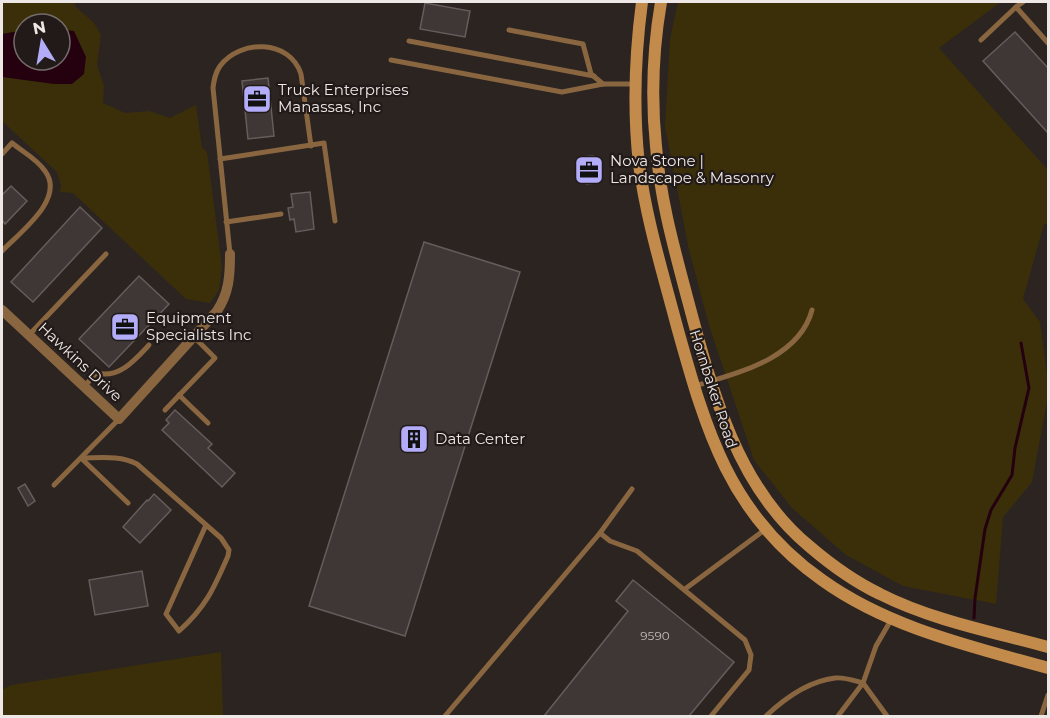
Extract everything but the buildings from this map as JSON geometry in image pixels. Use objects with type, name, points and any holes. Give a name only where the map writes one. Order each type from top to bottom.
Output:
[{"type":"main road","name":"Hornbaker Road","points":[[642,2],[635,84],[639,164],[649,223],[712,440],[741,498],[766,530],[790,555],[821,580],[865,608],[891,620],[1048,668]]},
{"type":"main road","name":"Hornbaker Road","points":[[661,2],[657,27],[654,86],[656,148],[663,198],[710,381],[737,451],[759,489],[778,515],[807,545],[835,567],[879,594],[915,609],[1048,647]]},
{"type":"street","name":"Hawkins Drive","points":[[2,310],[119,419],[217,311],[227,294],[230,254]]},
{"type":"lane","points":[[981,40],[1023,2]]},
{"type":"lane","points":[[1016,7],[1048,43]]},
{"type":"lane","points":[[509,30],[583,44],[591,74],[603,84]]},
{"type":"lane","points":[[410,41],[594,76]]},
{"type":"lane","points":[[230,254],[213,88],[214,76],[225,60],[239,52],[251,49],[279,49],[288,54],[297,64],[301,74],[311,146]]},
{"type":"lane","points":[[391,60],[562,92],[603,84],[635,84]]},
{"type":"lane","points":[[2,154],[12,143],[42,167],[48,175],[50,185],[50,196],[44,207],[2,248]]},
{"type":"lane","points":[[220,159],[324,143],[335,221]]},
{"type":"lane","points":[[226,222],[281,214]]},
{"type":"lane","points":[[28,335],[106,254]]},
{"type":"lane","points":[[695,386],[746,369],[781,352],[809,323],[812,310]]},
{"type":"lane","points":[[165,410],[215,358],[194,337]]},
{"type":"lane","points":[[84,387],[96,374],[112,373],[130,365],[148,345]]},
{"type":"lane","points":[[179,396],[208,423]]},
{"type":"lane","points":[[54,486],[119,419]]},
{"type":"lane","points":[[81,458],[128,503]]},
{"type":"lane","points":[[81,458],[126,458],[137,464],[206,525],[226,544],[228,556],[203,607],[179,631],[166,614],[206,525]]},
{"type":"lane","points":[[445,717],[600,533],[632,489]]},
{"type":"lane","points":[[685,589],[766,530]]},
{"type":"lane","points":[[600,533],[610,540],[637,551],[745,640],[751,655],[749,670],[711,717]]},
{"type":"lane","points":[[838,717],[863,683],[876,646],[891,620]]},
{"type":"lane","points":[[766,717],[790,696],[835,678],[863,683],[887,717]]},
{"type":"lane","points":[[1041,717],[1048,694]]},
{"type":"shaded area","points":[[2,2],[75,2],[75,6],[94,23],[101,35],[97,65],[104,86],[103,103],[125,113],[149,111],[170,118],[196,105],[202,147],[207,152],[222,267],[219,290],[210,303],[186,299],[73,193],[60,192],[61,186],[57,172],[2,121]]},
{"type":"shaded area","points":[[678,2],[1001,2],[939,48],[1048,170],[1048,224],[1044,224],[1023,299],[1040,322],[1048,396],[1032,482],[1003,517],[996,604],[903,586],[846,555],[792,508],[754,460],[709,325],[689,250],[665,127],[670,39]]},
{"type":"shaded area","points":[[72,31],[74,31],[86,57],[84,74],[72,84],[2,77],[2,34],[12,32],[12,72],[72,72]]},
{"type":"shaded area","points":[[221,652],[223,716],[2,716],[2,690],[11,685]]},
{"type":"waterway","points":[[974,618],[985,529],[991,510],[1012,475],[1015,448],[1029,388],[1021,343]]},
{"type":"place","name":"Truck Enterprises Manassas, Inc","points":[[257,99]]},
{"type":"place","name":"Nova Stone | Landscape & Masonry","points":[[589,170]]},
{"type":"place","name":"Equipment Specialists Inc","points":[[125,327]]},
{"type":"place","name":"Data Center","points":[[414,439]]}]
